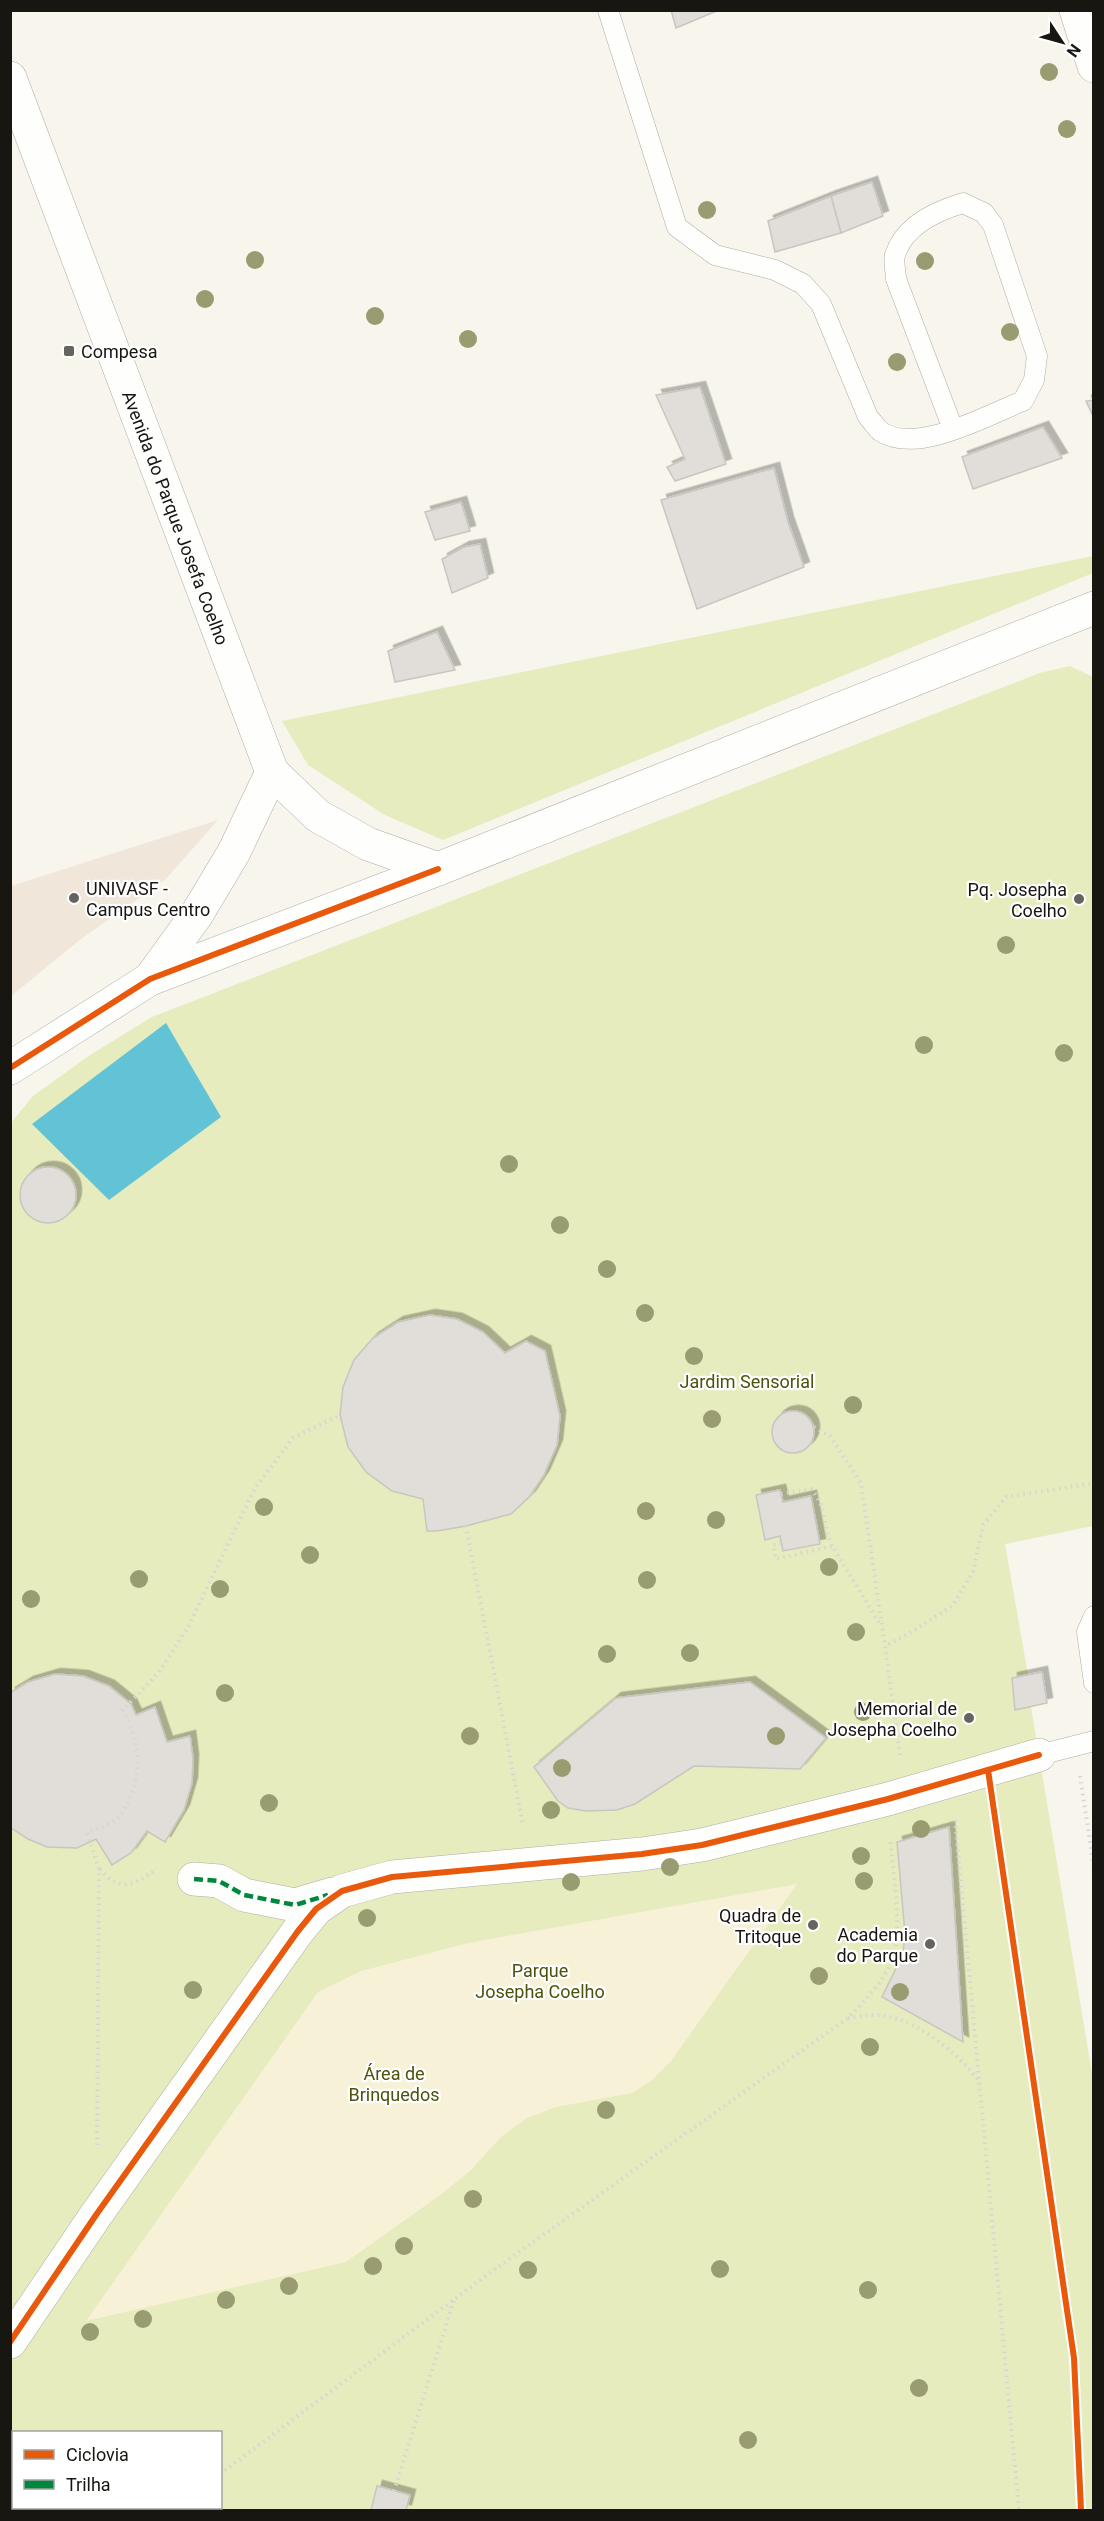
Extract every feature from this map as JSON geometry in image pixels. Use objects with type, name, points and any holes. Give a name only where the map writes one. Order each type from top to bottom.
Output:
[{"type":"main road","points":[[1076,10],[1094,66]]},
{"type":"main road","name":"Avenida do Parque Josefa Coelho","points":[[10,78],[273,772],[318,816],[368,844],[438,869]]},
{"type":"main road","points":[[10,1068],[150,979],[438,869],[1080,612],[1094,633]]},
{"type":"main road","points":[[150,979],[197,914],[234,852],[273,772]]},
{"type":"main road","points":[[194,1879],[219,1881],[244,1895],[295,1905],[392,1877],[642,1854],[702,1845],[897,1796],[1039,1755]]},
{"type":"main road","points":[[10,2342],[96,2215],[298,1931],[316,1909],[342,1891]]},
{"type":"lane","points":[[609,10],[677,227],[715,255],[775,270],[802,284],[821,304],[868,417],[880,430],[899,439],[930,437],[953,429],[1023,401],[1034,380],[1037,356],[993,225],[984,213],[963,203],[921,221],[903,239],[894,257],[896,279],[953,429]]},
{"type":"lane","points":[[1094,1616],[1087,1632],[1094,1683]]},
{"type":"lane","points":[[1039,1755],[1085,1743]]},
{"type":"path","points":[[97,2156],[99,1869],[87,1833],[121,1815],[136,1778],[139,1760],[137,1745],[130,1722],[123,1710],[159,1672],[188,1627],[255,1488],[293,1438],[340,1415]]},
{"type":"path","points":[[222,2473],[454,2300],[848,2018],[870,1996],[885,1974],[895,1950],[897,1796],[885,1646],[861,1483],[830,1436],[814,1426]]},
{"type":"path","points":[[885,1646],[953,1605],[973,1572],[983,1525],[1006,1497],[1094,1483]]},
{"type":"path","points":[[781,1494],[811,1489],[823,1505],[833,1546],[882,1629]]},
{"type":"path","points":[[466,1526],[529,1865]]},
{"type":"path","points":[[782,1543],[773,1545],[776,1558],[833,1546]]},
{"type":"path","points":[[1085,1743],[1094,1868]]},
{"type":"path","points":[[952,1780],[1018,2511]]},
{"type":"path","points":[[99,1869],[108,1880],[122,1884],[136,1884],[163,1865],[173,1863],[194,1879]]},
{"type":"path","points":[[848,2018],[873,2014],[895,2018],[937,2038],[957,2054],[978,2079]]},
{"type":"path","points":[[394,2491],[454,2300]]},
{"type":"shaded area","name":"UNIVASF - Campus Centro","points":[[218,820],[165,880],[81,939],[11,996],[11,886]]},
{"type":"green space","points":[[1093,556],[1093,573],[443,840],[385,815],[308,765],[282,721]]},
{"type":"green space","name":"Parque Josepha Coelho","points":[[1070,666],[1093,677],[1093,1526],[1005,1544],[1028,1675],[1042,1672],[1047,1703],[1031,1707],[1093,2080],[1093,2510],[11,2510],[11,1123],[33,1096],[90,1055],[152,1017],[1040,673]]},
{"type":"sand","name":"Área de Brinquedos","points":[[797,1884],[671,2061],[651,2081],[632,2093],[556,2107],[527,2118],[502,2136],[470,2171],[443,2193],[346,2262],[86,2321],[318,1992],[361,1971],[468,1943]]},
{"type":"water","points":[[166,1023],[221,1117],[109,1200],[32,1124]]},
{"type":"building","points":[[671,10],[719,10],[676,28]]},
{"type":"building","points":[[872,182],[883,216],[841,233],[831,196]]},
{"type":"building","points":[[831,196],[841,233],[775,252],[768,221]]},
{"type":"building","points":[[700,387],[726,464],[675,481],[667,467],[685,459],[656,395]]},
{"type":"building","points":[[1094,400],[1094,418],[1086,401]]},
{"type":"building","points":[[1043,427],[1062,458],[973,489],[962,457]]},
{"type":"building","points":[[774,468],[788,522],[804,567],[697,609],[661,500]]},
{"type":"building","points":[[461,502],[470,531],[435,540],[425,512]]},
{"type":"building","points":[[480,544],[488,578],[452,593],[442,559],[464,547]]},
{"type":"building","points":[[437,632],[455,670],[395,682],[388,651]]},
{"type":"building","points":[[48,1167],[59,1169],[68,1175],[74,1184],[76,1195],[74,1206],[68,1215],[59,1221],[48,1223],[37,1221],[28,1215],[22,1206],[20,1195],[22,1184],[28,1175],[37,1169]]},
{"type":"building","points":[[430,1315],[457,1319],[483,1332],[505,1353],[526,1341],[545,1351],[560,1416],[557,1445],[544,1475],[530,1496],[511,1514],[437,1531],[427,1531],[423,1499],[392,1491],[366,1472],[348,1447],[340,1415],[343,1387],[354,1360],[373,1338],[398,1322]]},
{"type":"building","points":[[793,1411],[801,1412],[808,1417],[813,1424],[813,1440],[808,1447],[801,1452],[793,1453],[785,1452],[778,1447],[773,1440],[772,1432],[773,1424],[778,1417],[785,1412]]},
{"type":"building","points":[[780,1490],[783,1502],[811,1496],[820,1544],[783,1551],[780,1536],[765,1540],[756,1495]]},
{"type":"building","points":[[1042,1672],[1047,1703],[1015,1710],[1012,1678]]},
{"type":"building","points":[[55,1674],[83,1676],[109,1686],[131,1704],[136,1715],[155,1707],[167,1742],[190,1736],[193,1759],[192,1783],[184,1810],[165,1842],[147,1831],[131,1853],[112,1865],[96,1839],[77,1848],[47,1847],[28,1839],[10,1827],[10,1693],[28,1682]]},
{"type":"building","points":[[750,1682],[826,1738],[800,1769],[694,1766],[635,1804],[617,1810],[586,1811],[568,1808],[558,1801],[534,1767],[616,1698]]},
{"type":"building","name":"Academia do Parque","points":[[949,1827],[963,2042],[882,1997],[903,1954],[905,1934],[897,1842]]},
{"type":"building","points":[[377,2486],[410,2495],[406,2510],[371,2510]]},
{"type":"marked path","points":[[194,1879],[219,1881],[244,1895],[295,1905],[328,1895]]},
{"type":"cycle path","points":[[10,1068],[150,979],[438,869]]},
{"type":"cycle path","points":[[10,2342],[96,2215],[298,1931],[316,1909],[342,1891],[392,1877],[642,1854],[702,1845],[888,1799],[1039,1755]]},
{"type":"cycle path","points":[[988,1770],[1074,2358],[1081,2510]]},
{"type":"place","name":"Compesa","points":[[69,351]]},
{"type":"place","name":"UNIVASF - Campus Centro","points":[[74,898]]},
{"type":"place","name":"Pq. Josepha Coelho","points":[[1079,899]]},
{"type":"place","name":"Memorial de Josepha Coelho","points":[[969,1718]]},
{"type":"place","name":"Quadra de Tritoque","points":[[813,1925]]},
{"type":"place","name":"Academia do Parque","points":[[930,1944]]},
{"type":"park label","name":"Jardim Sensorial","points":[[747,1381]]}]
